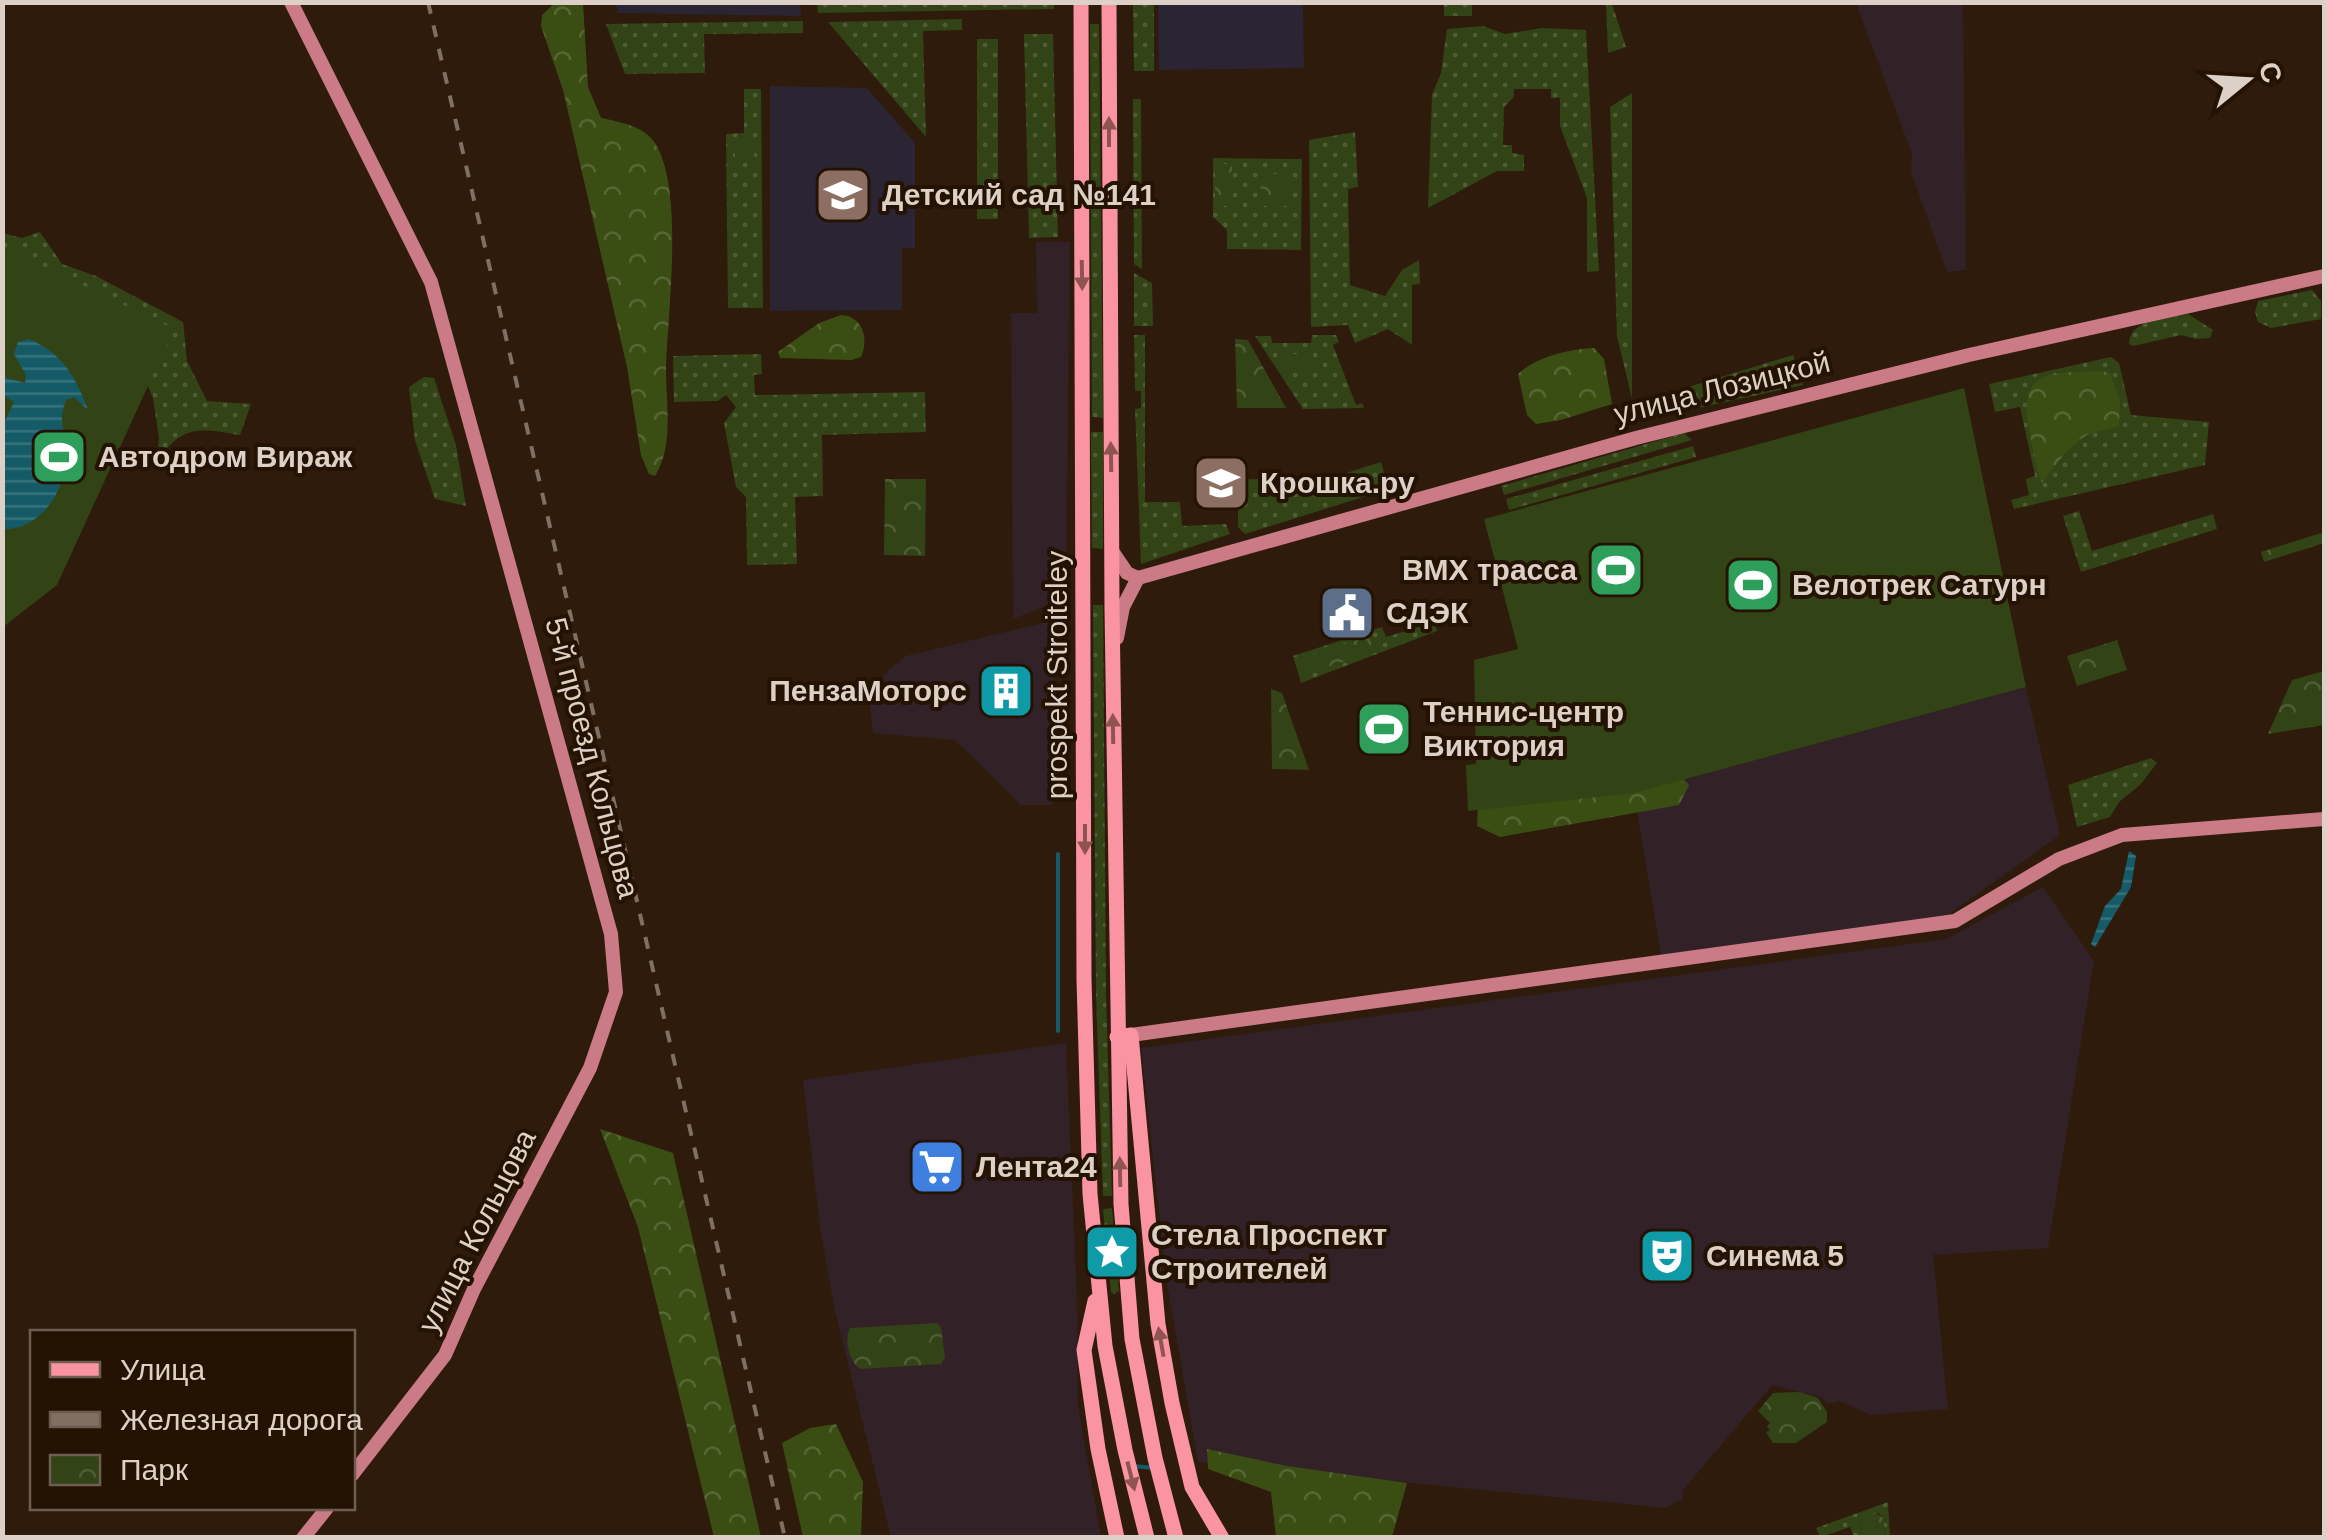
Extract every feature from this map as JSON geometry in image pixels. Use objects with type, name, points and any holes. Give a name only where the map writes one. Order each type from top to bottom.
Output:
[{"type":"main road","name":"prospekt Stroiteley","points":[[1109,2],[1112,609],[1124,1036],[1121,1204],[1132,1338],[1155,1458],[1176,1538]]},
{"type":"main road","name":"prospekt Stroiteley","points":[[1080,11],[1085,1017],[1090,1194],[1106,1346],[1124,1450],[1147,1538]]},
{"type":"main road","points":[[1080,11],[1109,20]]},
{"type":"main road","points":[[1084,556],[1097,564],[1112,552]]},
{"type":"main road","points":[[1084,602],[1099,597],[1112,609]]},
{"type":"main road","points":[[1124,1036],[1158,1324],[1192,1486],[1222,1538]]},
{"type":"main road","points":[[1098,1286],[1084,1350],[1098,1448],[1117,1538]]},
{"type":"street","name":"5-й проезд Кольцова","points":[[291,2],[431,282],[610,934],[616,992]]},
{"type":"street","name":"улица Лозицкой","points":[[1138,578],[1636,438],[1969,355],[2324,276]]},
{"type":"street","points":[[1112,552],[1127,573],[1138,578],[1123,606],[1113,666]]},
{"type":"street","points":[[1124,1036],[1292,1016],[1955,921],[2059,859],[2122,835],[2324,819]]},
{"type":"street","name":"улица Кольцова","points":[[355,1471],[445,1355],[474,1289],[590,1068],[616,992]]},
{"type":"street","points":[[303,1538],[326,1510]]},
{"type":"shaded area","points":[[616,3],[800,3],[801,16],[618,13]]},
{"type":"shaded area","points":[[1158,3],[1303,3],[1304,68],[1159,70]]},
{"type":"shaded area","points":[[1856,3],[1963,3],[1966,270],[1947,272],[1911,172],[1912,154]]},
{"type":"shaded area","name":"Детский сад №141","points":[[770,86],[867,88],[915,143],[915,248],[902,248],[902,310],[770,311]]},
{"type":"shaded area","points":[[1036,242],[1070,242],[1066,598],[1013,619],[1011,313],[1037,313]]},
{"type":"shaded area","points":[[1055,620],[1052,805],[1021,805],[955,740],[873,733],[869,695],[888,670],[906,656]]},
{"type":"shaded area","points":[[2026,687],[2060,835],[1948,915],[1661,955],[1634,793]]},
{"type":"shaded area","points":[[2043,887],[2094,961],[2048,1248],[1933,1255],[1948,1409],[1871,1415],[1839,1401],[1827,1404],[1821,1397],[1772,1385],[1683,1490],[1682,1502],[1667,1508],[1198,1462],[1167,1284],[1141,1048],[1946,939]]},
{"type":"shaded area","points":[[1066,1043],[1078,1406],[1101,1537],[891,1537],[835,1311],[820,1228],[803,1080]]},
{"type":"green space","points":[[1054,2],[1054,9],[818,13],[817,3]]},
{"type":"green space","points":[[555,3],[583,3],[588,87],[601,118],[645,132],[664,164],[670,191],[668,425],[665,452],[655,476],[649,474],[641,455],[627,367],[563,90],[541,26],[542,15]]},
{"type":"green space","points":[[1133,3],[1154,3],[1154,71],[1134,71]]},
{"type":"green space","points":[[1444,3],[1472,3],[1472,16],[1444,16]]},
{"type":"green space","points":[[1606,3],[1615,3],[1612,4],[1626,47],[1608,53]]},
{"type":"green space","points":[[962,19],[962,30],[923,31],[926,137],[828,22]]},
{"type":"green space","points":[[803,21],[803,33],[704,34],[705,73],[625,74],[606,24]]},
{"type":"green space","points":[[1090,24],[1099,24],[1103,418],[1092,417]]},
{"type":"green space","points":[[1483,26],[1505,34],[1542,28],[1586,30],[1599,271],[1587,272],[1587,198],[1560,126],[1560,98],[1551,98],[1551,89],[1514,89],[1513,98],[1504,107],[1503,145],[1512,145],[1512,153],[1524,155],[1524,171],[1497,171],[1428,208],[1432,95],[1441,73],[1447,29]]},
{"type":"green space","points":[[1024,34],[1053,34],[1058,237],[1029,238]]},
{"type":"green space","points":[[977,39],[998,39],[998,219],[977,219]]},
{"type":"green space","points":[[744,89],[761,89],[763,308],[728,308],[726,134],[744,133]]},
{"type":"green space","points":[[1632,93],[1632,399],[1617,336],[1610,107]]},
{"type":"green space","points":[[1133,99],[1141,99],[1142,269],[1134,264]]},
{"type":"green space","points":[[1355,132],[1358,187],[1348,189],[1350,285],[1385,296],[1402,270],[1419,260],[1420,284],[1412,285],[1412,345],[1388,329],[1355,343],[1348,325],[1311,327],[1309,140]]},
{"type":"green space","points":[[735,140],[754,140],[754,161],[735,161]]},
{"type":"green space","points":[[1213,158],[1302,159],[1301,250],[1227,249],[1227,230],[1213,217]]},
{"type":"green space","points":[[1215,164],[1232,164],[1232,206],[1215,206]]},
{"type":"green space","points":[[1260,174],[1291,174],[1291,206],[1261,206]]},
{"type":"green space","points":[[40,232],[62,264],[96,276],[183,322],[187,361],[207,401],[251,404],[240,435],[202,430],[183,435],[156,463],[159,438],[153,398],[132,349],[3,263],[2,233],[22,238]]},
{"type":"green space","name":"Автодром Вираж","points":[[3,247],[174,329],[57,585],[3,627]]},
{"type":"green space","points":[[1134,273],[1152,283],[1153,326],[1134,326]]},
{"type":"green space","points":[[2312,290],[2321,301],[2321,319],[2271,328],[2258,322],[2258,301]]},
{"type":"green space","points":[[2188,314],[2213,330],[2210,338],[2181,335],[2129,344],[2131,335],[2143,324]]},
{"type":"green space","points":[[841,315],[855,319],[862,330],[861,357],[780,358],[778,352],[819,323]]},
{"type":"green space","points":[[1134,335],[1145,335],[1145,502],[1180,502],[1182,526],[1226,524],[1230,534],[1141,564],[1135,409],[1141,408],[1141,391],[1135,391]]},
{"type":"green space","points":[[1312,335],[1336,335],[1339,342],[1333,345],[1356,405],[1362,403],[1364,408],[1303,409],[1255,336],[1271,336],[1272,343],[1311,343]]},
{"type":"green space","points":[[1235,339],[1248,340],[1286,408],[1237,408]]},
{"type":"green space","points":[[1594,348],[1604,359],[1612,404],[1536,424],[1527,415],[1518,374],[1553,355]]},
{"type":"green space","points":[[761,354],[762,374],[754,375],[755,395],[925,392],[926,432],[822,435],[823,496],[795,497],[797,564],[747,565],[746,497],[736,487],[724,423],[736,407],[726,395],[718,401],[674,402],[673,356]]},
{"type":"green space","points":[[1279,354],[1313,354],[1313,372],[1280,372]]},
{"type":"green space","points":[[1793,355],[1803,385],[1644,420],[1638,415],[1636,403]]},
{"type":"green space","points":[[2111,357],[2119,363],[2131,415],[2209,422],[2205,465],[2014,509],[2011,500],[2029,495],[2026,479],[2035,476],[2020,407],[1995,412],[1989,384]]},
{"type":"green space","points":[[2110,373],[2120,401],[2119,426],[2080,439],[2042,483],[2029,429],[2028,394],[2034,384],[2054,374]]},
{"type":"green space","points":[[424,377],[434,378],[456,445],[466,506],[435,499],[415,441],[409,387]]},
{"type":"green space","name":"Велотрек Сатурн","points":[[1964,388],[2026,687],[1634,793],[1468,811],[1466,765],[1476,764],[1474,660],[1518,649],[1484,519]]},
{"type":"green space","points":[[1091,432],[1103,432],[1103,549],[1092,548]]},
{"type":"green space","points":[[1684,433],[1692,440],[1504,495],[1501,486]]},
{"type":"green space","points":[[1693,446],[1696,457],[1509,510],[1506,499]]},
{"type":"green space","points":[[1381,462],[1389,489],[1245,534],[1238,527],[1238,479],[1324,480]]},
{"type":"green space","points":[[885,479],[926,479],[925,556],[884,555]]},
{"type":"green space","points":[[2079,511],[2092,551],[2213,514],[2217,529],[2081,572],[2063,516]]},
{"type":"green space","points":[[2324,532],[2324,543],[2264,562],[2261,552]]},
{"type":"green space","points":[[1093,605],[1103,605],[1112,1196],[1103,1196],[1096,994]]},
{"type":"green space","points":[[1432,611],[1437,631],[1301,683],[1293,656],[1382,627],[1386,637],[1422,626],[1419,615]]},
{"type":"green space","points":[[1373,635],[1378,651],[1305,674],[1300,658]]},
{"type":"green space","points":[[2117,640],[2127,670],[2077,686],[2067,656]]},
{"type":"green space","points":[[2324,671],[2324,725],[2268,734],[2292,680]]},
{"type":"green space","points":[[1271,689],[1282,693],[1309,770],[1272,769]]},
{"type":"green space","points":[[2151,758],[2157,763],[2140,785],[2119,802],[2110,817],[2077,827],[2068,785]]},
{"type":"green space","points":[[1668,762],[1689,785],[1679,805],[1500,837],[1477,826],[1478,805]]},
{"type":"green space","points":[[600,1129],[673,1153],[761,1537],[714,1537],[638,1227]]},
{"type":"green space","points":[[1112,1208],[1119,1291],[1114,1294],[1103,1209]]},
{"type":"green space","points":[[937,1323],[941,1327],[945,1358],[941,1364],[861,1369],[851,1357],[850,1328]]},
{"type":"green space","points":[[1800,1392],[1818,1398],[1827,1412],[1827,1422],[1796,1443],[1773,1443],[1766,1432],[1770,1423],[1758,1411],[1773,1393]]},
{"type":"green space","points":[[836,1424],[863,1482],[861,1537],[803,1537],[782,1443],[810,1428]]},
{"type":"green space","points":[[1207,1449],[1287,1466],[1407,1483],[1392,1537],[1276,1537],[1271,1492],[1208,1469]]},
{"type":"green space","points":[[1888,1502],[1890,1537],[1883,1524],[1887,1520],[1878,1513],[1858,1521],[1863,1537],[1854,1537],[1850,1527],[1820,1537],[1816,1528]]},
{"type":"green space","points":[[1876,1513],[1887,1520],[1883,1525],[1887,1537],[1863,1537],[1858,1521]]},
{"type":"water","points":[[29,339],[50,351],[66,367],[88,410],[74,397],[66,400],[62,421],[65,467],[49,505],[29,523],[2,529],[3,425],[14,402],[3,395],[3,377],[25,383],[26,375],[14,354],[18,342]]},
{"type":"water","points":[[2129,851],[2136,856],[2131,887],[2095,947],[2091,944],[2105,906],[2121,889]]},
{"type":"waterway","points":[[1058,854],[1058,1031]]},
{"type":"waterway","points":[[1133,1466],[1154,1468]]},
{"type":"railway","points":[[428,2],[785,1538]]},
{"type":"place","name":"Детский сад №141","points":[[843,195]]},
{"type":"place","name":"Автодром Вираж","points":[[59,457]]},
{"type":"place","name":"Крошка.ру","points":[[1221,483]]},
{"type":"place","name":"BMX трасса","points":[[1616,570]]},
{"type":"place","name":"Велотрек Сатурн","points":[[1753,585]]},
{"type":"place","name":"СДЭК","points":[[1347,613]]},
{"type":"place","name":"ПензаМоторс","points":[[1006,691]]},
{"type":"place","name":"Теннис-центр Виктория","points":[[1384,729]]},
{"type":"place","name":"Лента24","points":[[937,1167]]},
{"type":"place","name":"Стела Проспект Строителей","points":[[1112,1252]]},
{"type":"place","name":"Синема 5","points":[[1667,1256]]}]
